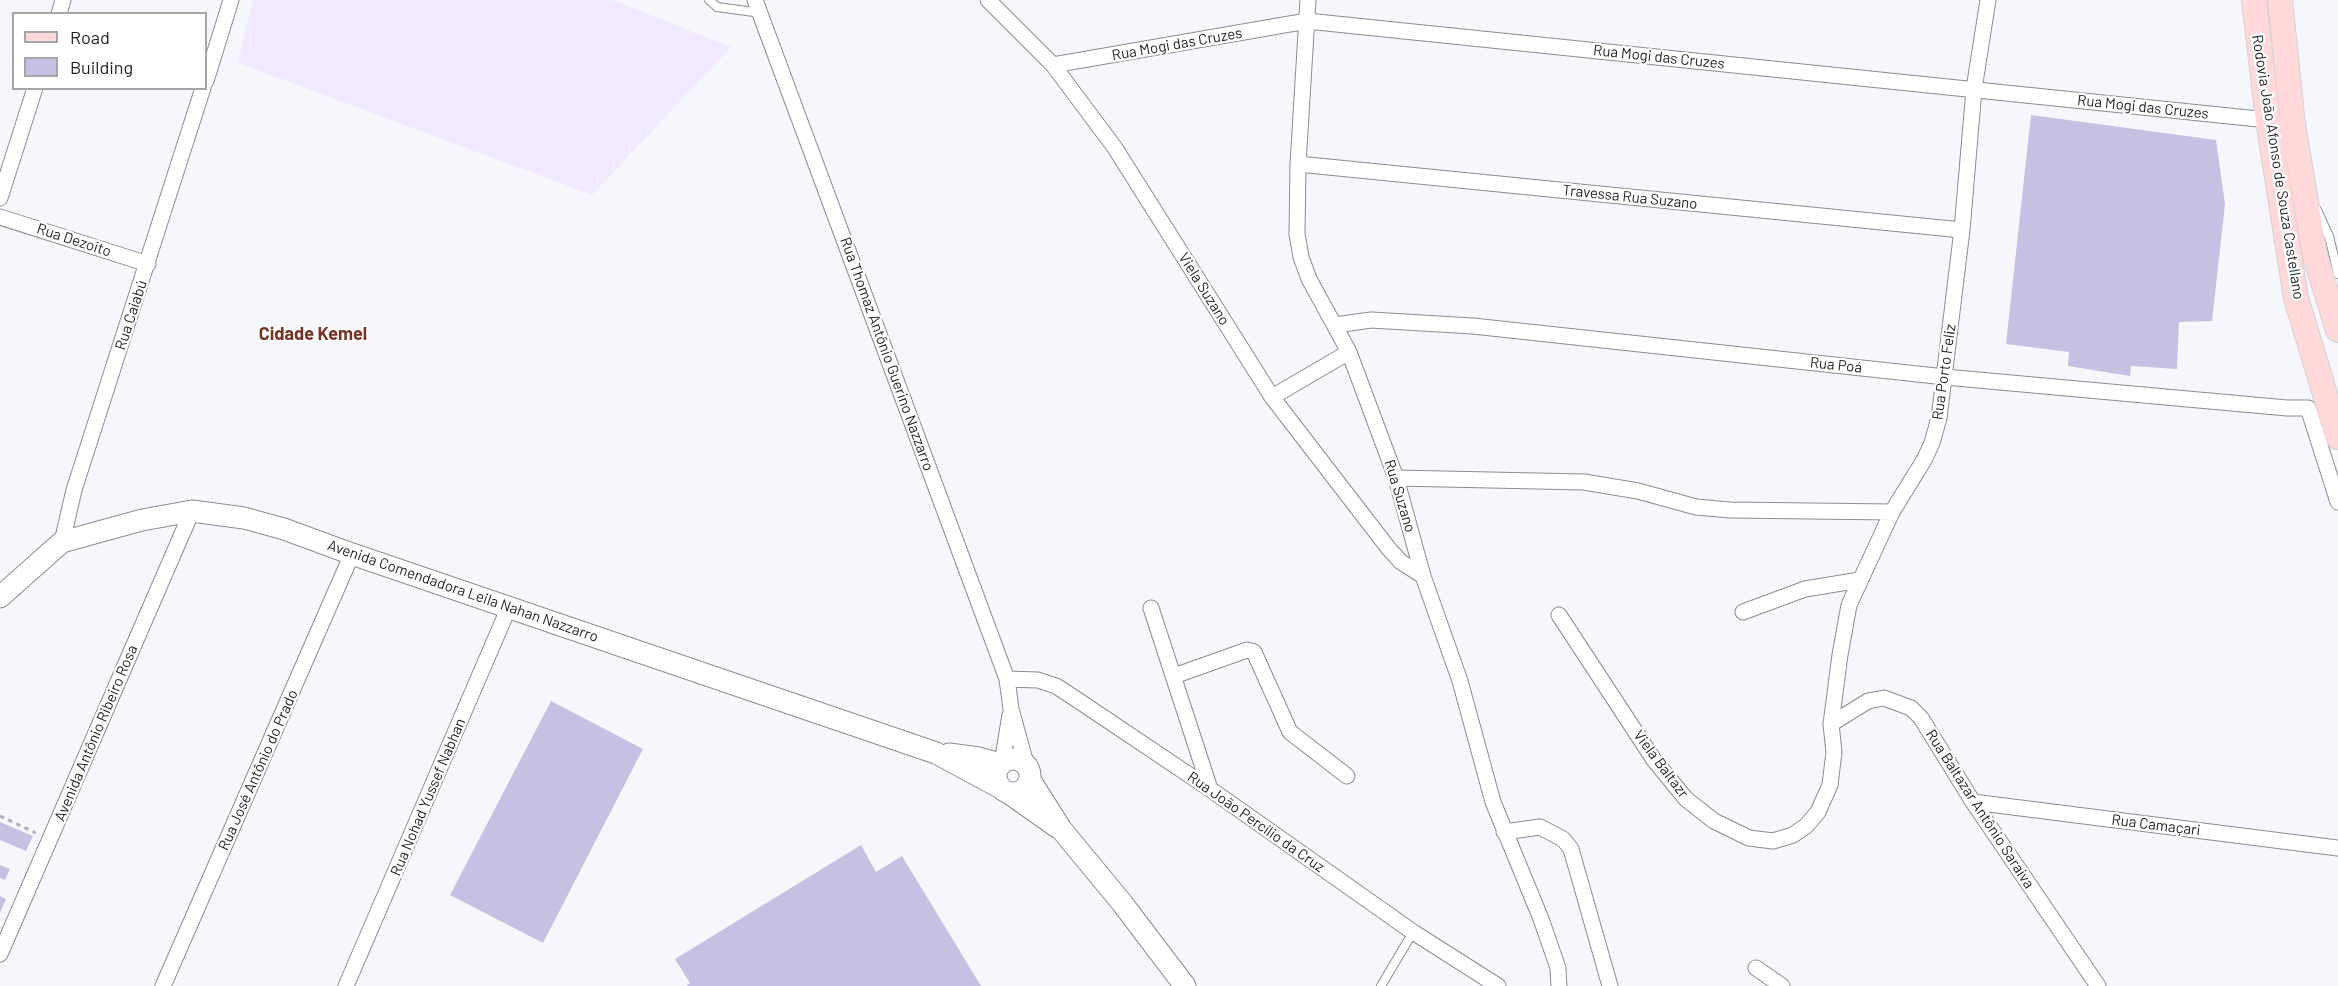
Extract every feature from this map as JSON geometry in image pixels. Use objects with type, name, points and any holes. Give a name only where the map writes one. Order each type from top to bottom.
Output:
[{"type":"main road","name":"Rodovia João Afonso de Souza Castellano","points":[[2254,0],[2268,120],[2296,298],[2318,407],[2328,436]]},
{"type":"main road","name":"Rodovia João Afonso de Souza Castellano","points":[[2280,0],[2294,125],[2315,256],[2338,325]]},
{"type":"main road","name":"Avenida Comendadora Leila Nahan Nazzarro","points":[[0,597],[62,542],[142,520],[192,511],[254,520],[936,753],[1004,790],[1060,829]]},
{"type":"main road","name":"Avenida Comendadora Leila Nahan Nazzarro","points":[[936,753],[1001,763]]},
{"type":"main road","points":[[1017,759],[1028,772],[1025,789],[1015,794],[1004,790],[995,777],[1001,763],[1006,760],[1017,759]]},
{"type":"main road","name":"Avenida Comendadora Leila Nahan Nazzarro","points":[[1028,772],[1060,829],[1122,903],[1185,986]]},
{"type":"street","points":[[207,78],[231,0]]},
{"type":"street","name":"Viela Suzano","points":[[988,0],[1053,65],[1115,148],[1272,397],[1389,549],[1401,562],[1423,576]]},
{"type":"street","name":"Rua Suzano","points":[[1308,0],[1298,164],[1300,257],[1309,279],[1349,352],[1396,478],[1423,576],[1460,681],[1493,802],[1555,958],[1559,986]]},
{"type":"street","name":"Rua Porto Feliz","points":[[1831,724],[1849,605],[1892,512],[1932,443],[1939,418],[1962,231],[1974,89],[1988,0]]},
{"type":"street","name":"Rua Thomaz Antônio Guerino Nazzarro","points":[[758,6],[1007,679],[1011,709],[1028,772]]},
{"type":"street","name":"Rua Mogi das Cruzes","points":[[1053,65],[1307,21],[2268,120]]},
{"type":"street","points":[[0,198],[34,90]]},
{"type":"street","name":"Rua Caiabú","points":[[62,542],[74,490],[202,90]]},
{"type":"street","name":"Travessa Rua Suzano","points":[[1298,164],[1962,231]]},
{"type":"street","name":"Rua Dezoito","points":[[0,217],[148,264]]},
{"type":"street","name":"Rua Poá","points":[[1335,325],[1371,320],[1473,326],[1945,377],[2287,408],[2318,407]]},
{"type":"street","points":[[1272,397],[1349,352]]},
{"type":"street","points":[[2328,436],[2338,502]]},
{"type":"street","points":[[1396,478],[1584,482],[1638,491],[1696,507],[1892,512]]},
{"type":"street","name":"Avenida Antônio Ribeiro Rosa","points":[[0,954],[192,511]]},
{"type":"street","name":"Rua José Antônio do Prado","points":[[163,986],[352,554]]},
{"type":"street","points":[[1743,612],[1805,588],[1860,580]]},
{"type":"street","name":"Rua Nohad Yussef Nabhan","points":[[346,986],[509,607]]},
{"type":"street","points":[[1151,608],[1210,789]]},
{"type":"street","name":"Viela Baltazr","points":[[1559,615],[1654,760],[1686,800],[1714,821],[1749,838],[1773,841],[1793,835],[1806,826],[1818,812],[1830,785],[1834,752],[1831,724]]},
{"type":"street","points":[[1174,676],[1247,650],[1254,652],[1290,732],[1347,776]]},
{"type":"street","name":"Rua João Percílio da Cruz","points":[[1007,679],[1038,680],[1056,686],[1210,789],[1413,932],[1498,986]]},
{"type":"street","name":"Rua Baltazar Antônio Saraiva","points":[[1831,724],[1868,701],[1884,698],[1899,701],[1911,708],[1921,718],[1973,802],[2101,985]]},
{"type":"street","name":"Rua Thomaz Antônio Guerino Nazzarro","points":[[1001,763],[1011,709]]},
{"type":"street","name":"Rua Camaçari","points":[[1973,802],[2338,848]]},
{"type":"street","points":[[1504,832],[1540,827],[1563,839],[1570,849],[1610,986]]},
{"type":"street","points":[[1756,968],[1782,986]]},
{"type":"lane","points":[[709,0],[717,7],[758,6]]},
{"type":"lane","points":[[2304,188],[2329,236],[2338,274]]},
{"type":"lane","points":[[1382,986],[1413,932]]},
{"type":"path","points":[[0,816],[49,840]]},
{"type":"shaded area","points":[[253,0],[613,0],[731,47],[592,195],[238,63]]},
{"type":"building","points":[[2031,115],[2216,140],[2225,204],[2212,321],[2179,322],[2177,369],[2131,366],[2130,376],[2068,366],[2069,352],[2006,344]]},
{"type":"building","points":[[551,701],[643,749],[543,943],[450,895]]},
{"type":"building","points":[[0,822],[33,836],[26,851],[0,840]]},
{"type":"building","points":[[861,845],[876,872],[902,856],[981,986],[686,986],[690,983],[675,959]]},
{"type":"building","points":[[0,865],[10,869],[5,880],[0,878]]},
{"type":"building","points":[[0,896],[6,899],[0,913]]},
{"type":"district","name":"Cidade Kemel","points":[[313,334]]}]
